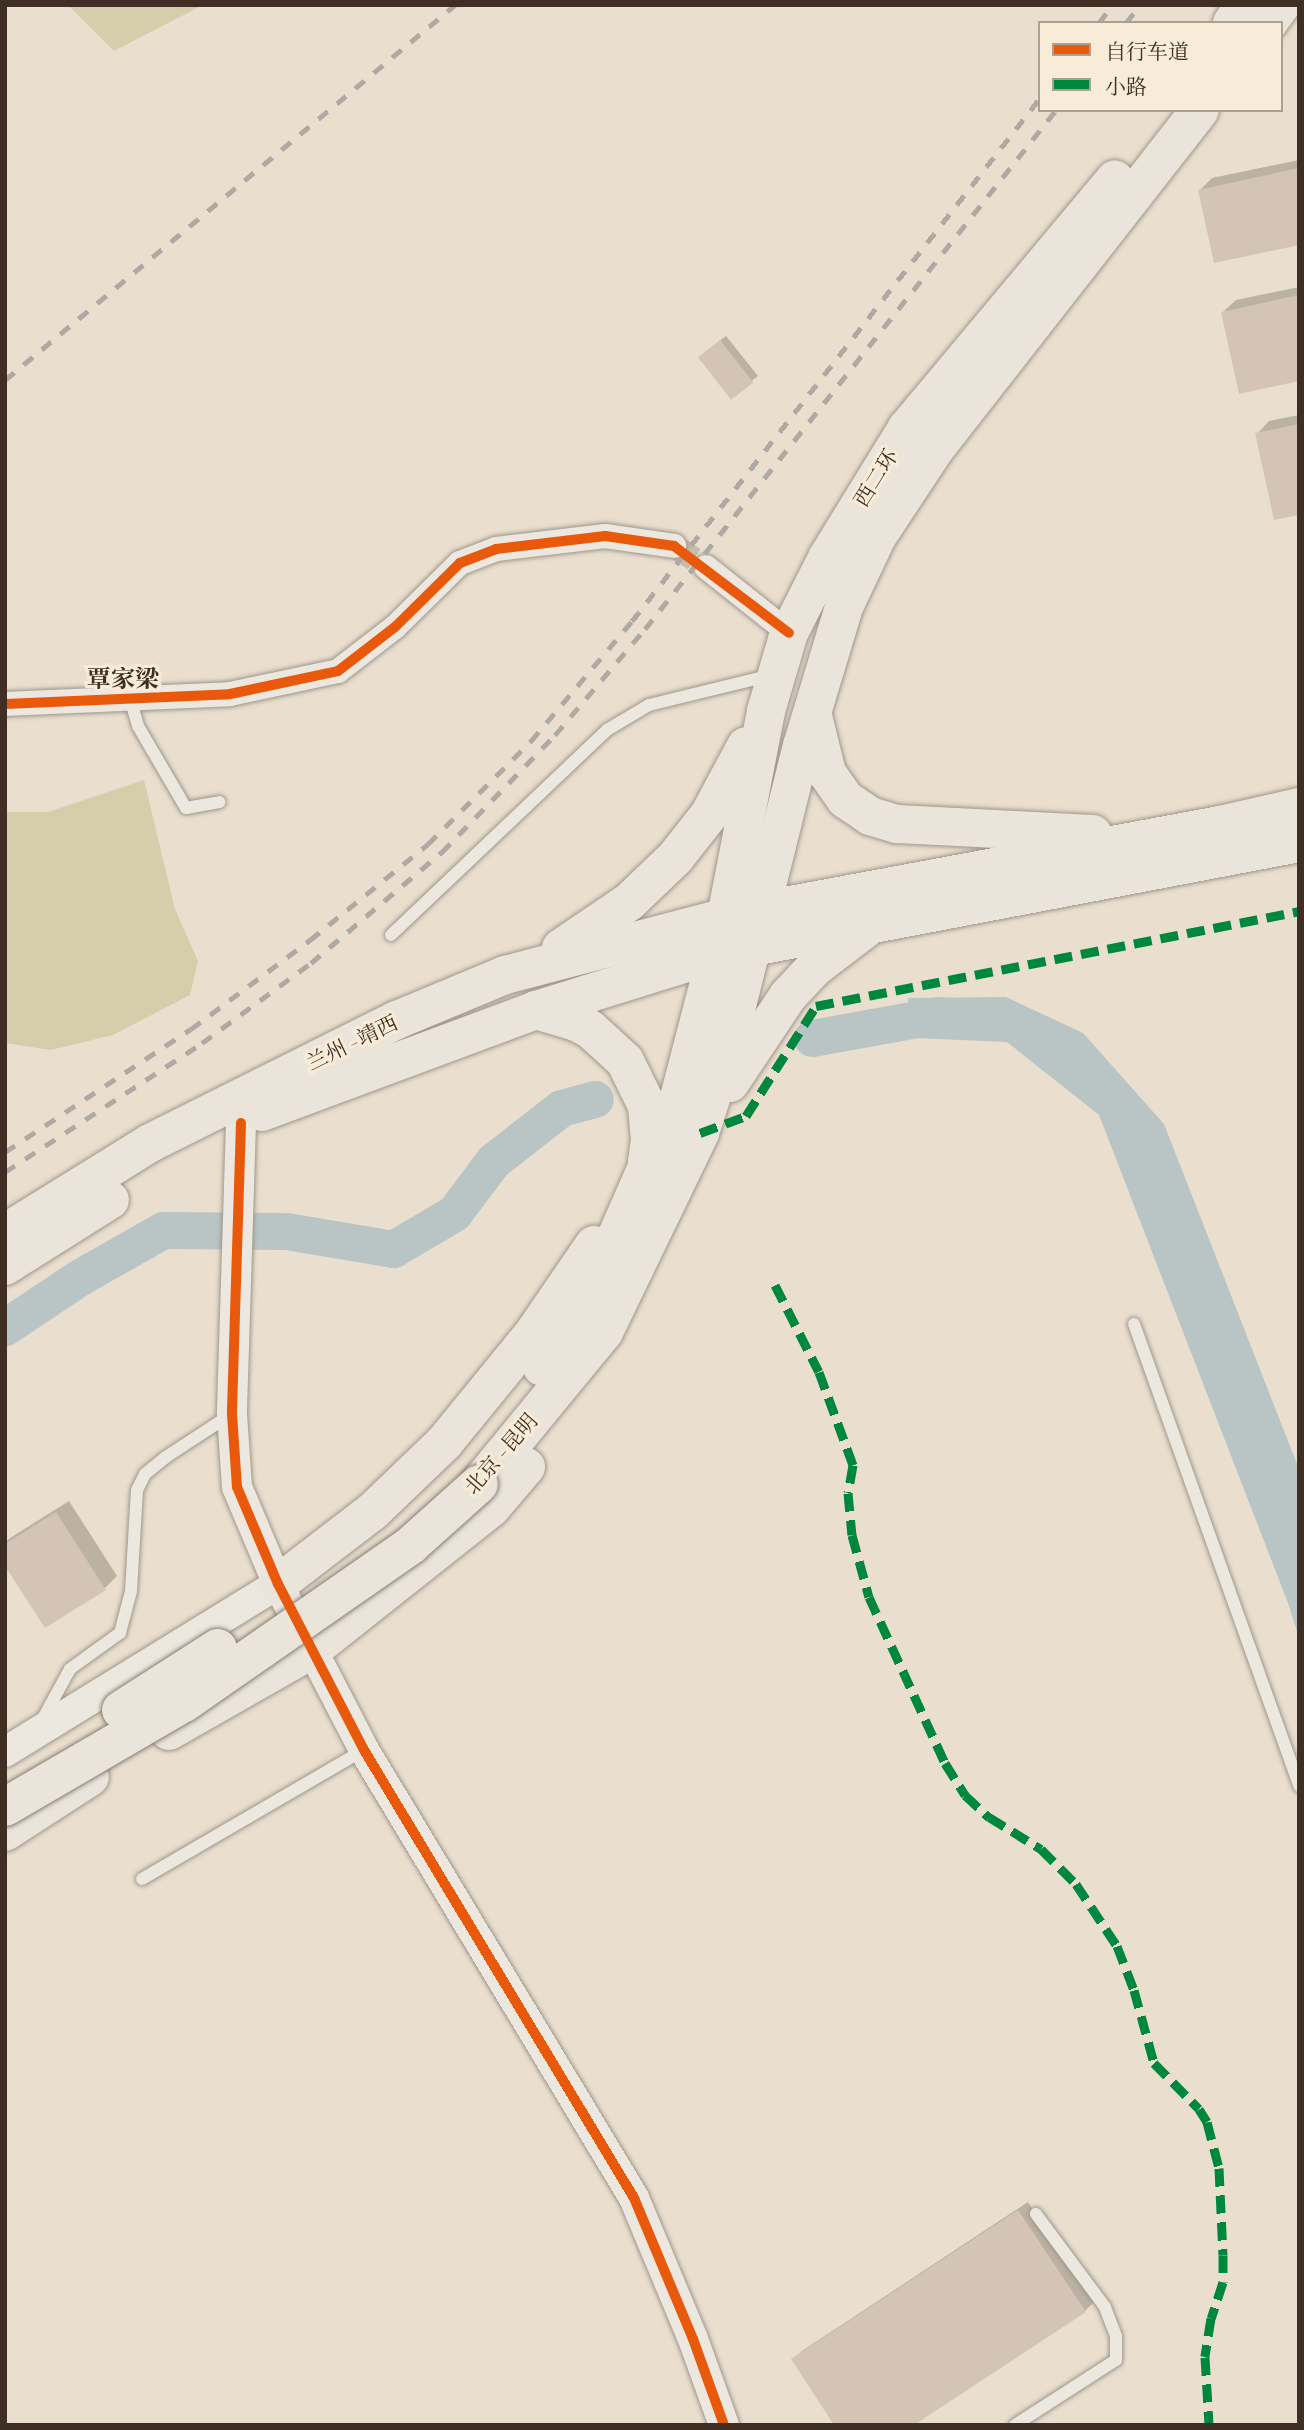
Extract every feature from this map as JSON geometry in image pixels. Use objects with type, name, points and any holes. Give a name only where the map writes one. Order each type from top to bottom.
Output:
[{"type":"highway","points":[[1233,21],[1245,5]]},
{"type":"highway","points":[[1269,21],[1281,5]]},
{"type":"highway","name":"西二环","points":[[743,914],[766,711],[789,633],[827,558],[908,428],[1123,170],[1166,112]]},
{"type":"highway","name":"西二环","points":[[743,914],[812,713],[844,607],[884,526],[935,449],[1198,112]]},
{"type":"highway","points":[[505,975],[590,931],[656,878],[709,815],[766,711]]},
{"type":"highway","points":[[812,713],[827,773],[845,799],[870,816],[897,824],[1155,837],[1299,807]]},
{"type":"highway","name":"兰州 - 靖西","points":[[5,1234],[150,1143],[397,1020],[505,975],[743,914],[1155,837]]},
{"type":"highway","name":"兰州 - 靖西","points":[[5,1266],[176,1157],[270,1108],[536,1010],[734,951],[1299,843]]},
{"type":"highway","name":"北京 - 昆明","points":[[5,1781],[168,1680],[395,1532],[471,1475],[582,1315],[644,1174],[675,1113],[734,951],[743,914]]},
{"type":"highway","points":[[700,1133],[758,1037],[788,996],[814,968],[872,924]]},
{"type":"highway","name":"北京 - 昆明","points":[[5,1807],[184,1703],[411,1545],[471,1475],[604,1332],[700,1133],[725,1054],[734,951]]},
{"type":"highway","points":[[278,1584],[372,1512],[444,1443],[533,1334],[644,1174],[650,1140],[648,1115],[641,1090],[625,1061],[590,1029],[576,1021],[536,1010]]},
{"type":"highway","points":[[5,1832],[96,1773],[313,1649],[491,1508],[579,1404],[669,1202]]},
{"type":"street","points":[[5,704],[230,694],[338,671],[395,627],[460,563],[496,549],[606,536],[674,546]]},
{"type":"street","points":[[706,567],[789,633]]},
{"type":"street","points":[[242,1123],[232,1414],[237,1487],[278,1584],[364,1750],[634,2199],[689,2327],[724,2425]]},
{"type":"street","points":[[18,1741],[278,1584]]},
{"type":"lane","points":[[390,935],[607,730],[649,705],[775,674]]},
{"type":"lane","points":[[130,698],[138,726],[186,808],[219,802]]},
{"type":"lane","points":[[1135,1324],[1299,1786]]},
{"type":"lane","points":[[18,1741],[70,1669],[120,1633],[131,1591],[137,1490],[145,1475],[166,1457],[232,1414]]},
{"type":"lane","points":[[142,1879],[364,1750]]},
{"type":"lane","points":[[1015,2425],[1116,2360],[1116,2336],[1105,2307],[1036,2214]]},
{"type":"shaded area","points":[[68,5],[203,5],[114,51]]},
{"type":"shaded area","points":[[144,780],[175,909],[198,961],[190,995],[113,1035],[51,1050],[5,1043],[5,812],[48,812]]},
{"type":"shaded area","points":[[1006,997],[1083,1033],[1164,1124],[1299,1469],[1299,1638],[1288,1603],[1099,1115],[1007,1042],[914,1038],[908,998]]},
{"type":"building","points":[[1299,168],[1299,245],[1214,263],[1198,190]]},
{"type":"building","points":[[1299,295],[1299,381],[1239,394],[1221,312]]},
{"type":"building","points":[[720,340],[753,383],[731,400],[698,357]]},
{"type":"building","points":[[1299,424],[1299,515],[1274,520],[1255,433]]},
{"type":"building","points":[[56,1512],[106,1590],[45,1628],[5,1566],[5,1544]]},
{"type":"building","points":[[1018,2210],[1086,2312],[914,2425],[834,2425],[791,2359]]},
{"type":"waterway","points":[[812,1038],[939,1015],[959,1018]]},
{"type":"waterway","points":[[5,1327],[80,1277],[163,1230],[286,1231],[393,1249],[454,1213],[493,1161],[561,1108],[595,1099]]},
{"type":"tunnel","points":[[674,546],[706,567]]},
{"type":"railway","points":[[5,380],[455,5]]},
{"type":"railway","points":[[1100,21],[1112,5]]},
{"type":"railway","points":[[1128,21],[1140,5]]},
{"type":"railway","points":[[5,1152],[191,1029],[310,940],[428,844],[531,741],[632,621],[1038,101]]},
{"type":"railway","points":[[5,1172],[202,1043],[311,963],[442,852],[555,735],[645,629],[1054,112]]},
{"type":"marked path","points":[[700,1133],[746,1116],[816,1006],[1299,911]]},
{"type":"marked path","points":[[775,1285],[819,1372],[853,1465],[848,1493],[852,1535],[869,1597],[945,1763],[965,1795],[989,1817],[1041,1849],[1076,1884],[1117,1946],[1134,1990],[1154,2063],[1199,2109],[1207,2122],[1219,2168],[1223,2255],[1223,2282],[1211,2318],[1205,2357],[1209,2425]]},
{"type":"cycle path","points":[[5,704],[230,694],[338,671],[395,627],[460,563],[496,549],[605,536],[674,546],[789,633]]},
{"type":"cycle path","points":[[241,1123],[232,1414],[237,1487],[278,1584],[364,1750],[634,2198],[693,2339],[724,2425]]},
{"type":"district","name":"覃家梁","points":[[123,680]]}]
